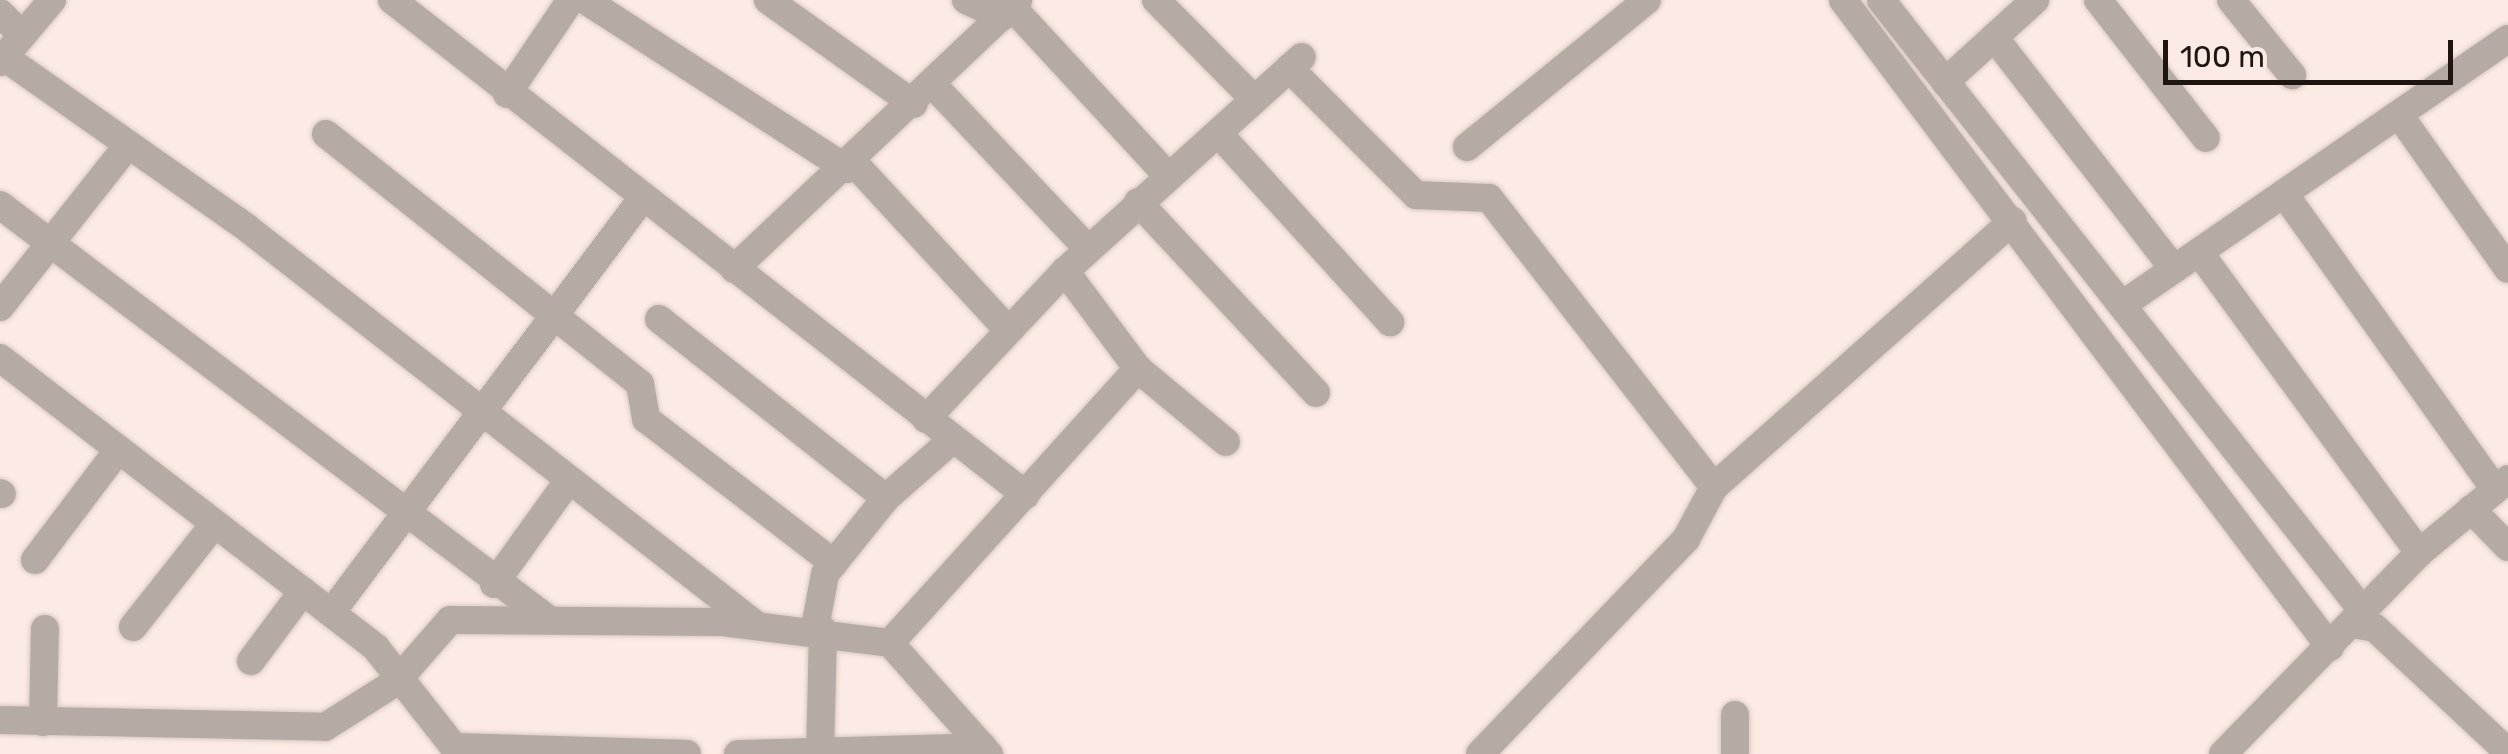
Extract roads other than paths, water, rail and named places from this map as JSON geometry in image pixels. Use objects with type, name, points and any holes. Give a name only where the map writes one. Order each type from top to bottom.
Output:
[{"type":"street","points":[[52,0],[2,60],[128,145],[487,410],[569,480],[756,625]]},
{"type":"street","points":[[392,0],[641,200],[1026,496]]},
{"type":"street","points":[[507,94],[571,0]]},
{"type":"street","points":[[585,0],[850,165],[1007,329]]},
{"type":"street","points":[[768,0],[924,95],[1088,249]]},
{"type":"street","points":[[966,0],[1011,8],[1167,175]]},
{"type":"street","points":[[1156,0],[1252,98]]},
{"type":"street","points":[[1467,147],[1647,0]]},
{"type":"street","points":[[1881,0],[2122,305],[2357,617],[2375,628],[2508,752]]},
{"type":"street","points":[[1945,82],[2035,0]]},
{"type":"street","points":[[2098,0],[2206,138]]},
{"type":"street","points":[[2231,0],[2292,74]]},
{"type":"street","points":[[1856,5],[2330,647]]},
{"type":"street","points":[[734,269],[850,165],[1011,8]]},
{"type":"street","points":[[0,13],[22,35]]},
{"type":"street","points":[[1994,38],[2174,269]]},
{"type":"street","points":[[2122,305],[2506,43]]},
{"type":"street","points":[[926,419],[1065,271],[1296,62],[1416,194],[1489,198],[1714,487]]},
{"type":"street","points":[[2400,116],[2508,269]]},
{"type":"street","points":[[1218,133],[1390,322]]},
{"type":"street","points":[[326,134],[640,384],[646,419],[834,563]]},
{"type":"street","points":[[0,307],[128,145]]},
{"type":"street","points":[[2223,754],[2419,553],[2502,484],[2285,196]]},
{"type":"street","points":[[332,613],[641,200]]},
{"type":"street","points":[[1138,202],[1316,392]]},
{"type":"street","points":[[0,204],[494,584],[548,618]]},
{"type":"street","points":[[1480,754],[1686,539],[1714,487],[2013,221]]},
{"type":"street","points":[[2199,252],[2419,553]]},
{"type":"street","points":[[1065,271],[1138,369],[1226,442]]},
{"type":"street","points":[[659,319],[886,498]]},
{"type":"street","points":[[0,358],[116,453],[376,648],[396,682],[454,747],[509,753],[687,754]]},
{"type":"street","points":[[890,643],[1138,369]]},
{"type":"street","points":[[820,752],[819,629],[834,563],[886,498],[952,440]]},
{"type":"street","points":[[35,560],[116,453]]},
{"type":"street","points":[[494,584],[569,480]]},
{"type":"street","points":[[2471,509],[2508,547]]},
{"type":"street","points":[[132,627],[212,526]]},
{"type":"street","points":[[251,661],[303,592]]},
{"type":"street","points":[[0,720],[324,726],[396,682],[450,620],[548,618],[819,629],[890,643],[986,751]]},
{"type":"street","points":[[43,722],[45,629]]},
{"type":"street","points":[[1735,715],[1735,754]]},
{"type":"street","points":[[738,754],[986,751]]}]
